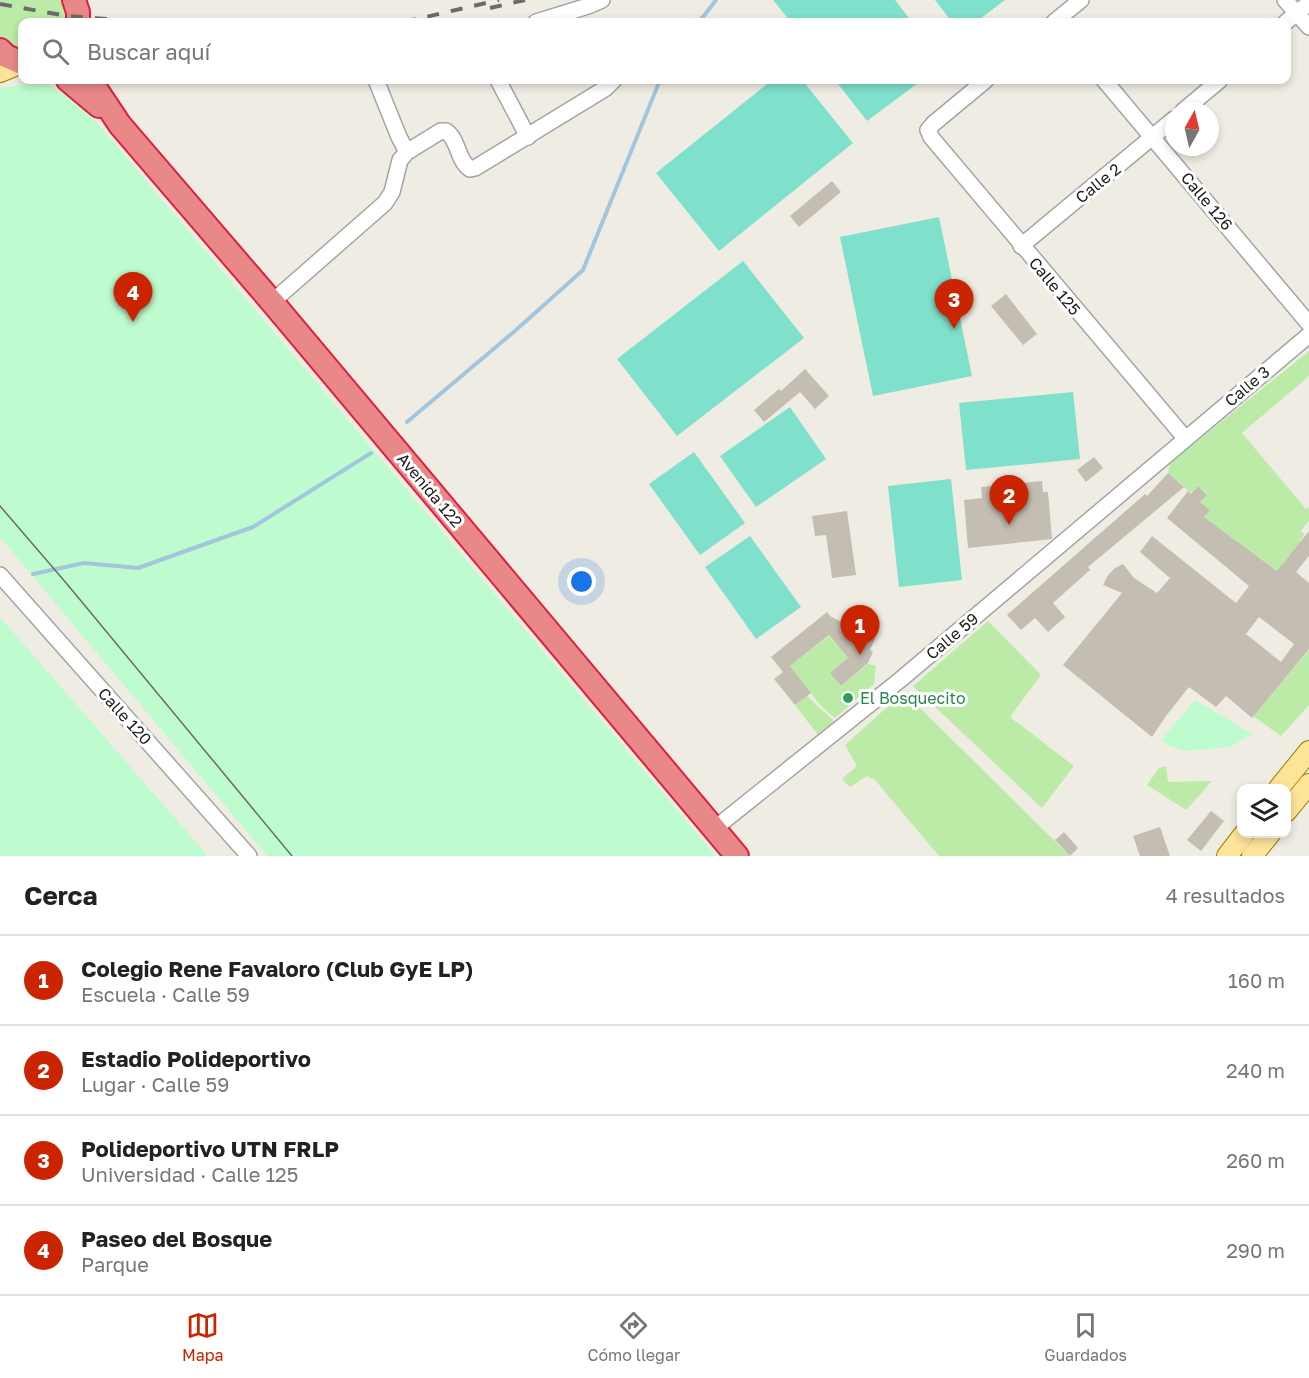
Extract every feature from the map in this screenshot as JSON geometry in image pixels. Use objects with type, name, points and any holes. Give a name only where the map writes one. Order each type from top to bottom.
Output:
[{"type":"highway","points":[[75,0],[78,18]]},
{"type":"highway","points":[[0,50],[6,56],[18,61]]},
{"type":"highway","name":"Avenida 122","points":[[73,84],[120,125]]},
{"type":"highway","name":"Avenida 122","points":[[93,84],[120,125],[272,302],[737,856]]},
{"type":"main road","points":[[0,72],[18,65]]},
{"type":"main road","points":[[1283,784],[1309,750]]},
{"type":"main road","points":[[1291,807],[1308,788]]},
{"type":"main road","points":[[1227,856],[1241,838]]},
{"type":"main road","points":[[1252,856],[1267,838]]},
{"type":"street","points":[[549,18],[602,0]]},
{"type":"street","points":[[1059,18],[1081,0]]},
{"type":"street","points":[[1286,0],[1292,18],[1309,27]]},
{"type":"street","points":[[1292,18],[1309,3]]},
{"type":"street","points":[[378,84],[407,152]]},
{"type":"street","points":[[500,84],[528,137]]},
{"type":"street","points":[[272,302],[385,203],[392,192],[400,160],[407,152],[441,131],[446,131],[451,135],[464,165],[470,169],[475,168],[610,84]]},
{"type":"street","name":"Calle 125","points":[[981,84],[928,130],[1021,246],[1185,438]]},
{"type":"street","name":"Calle 126","points":[[1107,84],[1309,324]]},
{"type":"street","points":[[1194,102],[1215,84]]},
{"type":"street","name":"Calle 2","points":[[1021,246],[1165,127]]},
{"type":"street","name":"Calle 3","points":[[1185,438],[1309,334]]},
{"type":"street","name":"Calle 59","points":[[714,829],[900,680],[1185,438]]},
{"type":"street","name":"Calle 120","points":[[0,575],[249,856]]},
{"type":"green space","points":[[0,0],[66,0],[70,18],[18,18],[18,55],[0,44]]},
{"type":"green space","points":[[47,84],[83,106],[716,856],[267,856],[0,537],[0,88]]},
{"type":"green space","points":[[1309,351],[1309,376],[1242,433],[1306,509],[1309,507],[1309,521],[1301,531],[1305,534],[1300,541],[1304,545],[1283,563],[1287,567],[1280,573],[1204,517],[1210,510],[1200,502],[1207,494],[1198,486],[1191,493],[1168,473],[1170,463]]},
{"type":"green space","points":[[0,617],[208,856],[0,856]]},
{"type":"green space","points":[[988,621],[1041,675],[1010,717],[1074,766],[1042,808],[913,686]]},
{"type":"green space","points":[[829,636],[848,658],[830,673],[841,686],[868,664],[876,666],[874,684],[835,718],[821,706],[790,666]]},
{"type":"green space","points":[[1309,650],[1309,705],[1281,736],[1253,716]]},
{"type":"green space","points":[[904,692],[1070,856],[939,856],[875,780],[867,776],[850,787],[842,779],[857,766],[845,745]]},
{"type":"green space","points":[[807,696],[834,721],[818,735],[795,705]]},
{"type":"green space","points":[[1195,700],[1252,734],[1230,747],[1183,751],[1161,740]]},
{"type":"green space","points":[[1166,766],[1168,782],[1212,781],[1186,810],[1147,785],[1159,768]]},
{"type":"shaded area","points":[[773,0],[895,0],[909,18],[788,18]]},
{"type":"shaded area","points":[[935,0],[1005,0],[981,18],[949,18]]},
{"type":"shaded area","points":[[767,84],[805,84],[853,143],[719,251],[656,173]]},
{"type":"shaded area","points":[[838,84],[917,84],[867,121]]},
{"type":"shaded area","points":[[939,217],[972,376],[873,396],[840,237]]},
{"type":"shaded area","points":[[743,261],[804,338],[677,436],[617,359]]},
{"type":"shaded area","points":[[1073,392],[1080,459],[966,470],[959,403]]},
{"type":"shaded area","points":[[790,407],[826,459],[756,507],[720,456]]},
{"type":"shaded area","points":[[694,452],[745,523],[700,555],[649,484]]},
{"type":"shaded area","points":[[951,479],[962,580],[899,587],[888,486]]},
{"type":"shaded area","points":[[750,536],[801,607],[756,639],[705,567]]},
{"type":"building","points":[[832,181],[841,192],[799,227],[790,216]]},
{"type":"building","points":[[1006,294],[1037,334],[1023,345],[991,306]]},
{"type":"building","points":[[805,369],[829,396],[815,409],[800,392],[764,422],[754,410],[779,389],[781,391]]},
{"type":"building","points":[[1094,457],[1103,468],[1086,482],[1077,470]]},
{"type":"building","points":[[1168,473],[1184,487],[1088,567],[1090,570],[1053,603],[1065,617],[1048,632],[1035,618],[1021,630],[1007,615],[1145,494],[1147,496]]},
{"type":"building","points":[[1042,481],[1043,492],[1048,492],[1052,539],[968,548],[964,500],[982,498],[981,487]]},
{"type":"building","points":[[1198,486],[1207,495],[1200,502],[1210,510],[1204,517],[1277,571],[1309,531],[1309,556],[1296,572],[1309,583],[1309,649],[1252,718],[1226,696],[1216,707],[1189,687],[1152,737],[1063,665],[1122,593],[1103,585],[1115,568],[1123,564],[1134,578],[1157,593],[1170,578],[1140,552],[1152,536],[1236,603],[1249,586],[1167,518],[1188,491],[1191,494]],"holes":[[[1259,617],[1294,644],[1281,662],[1246,634]]]},
{"type":"building","points":[[847,511],[856,575],[832,578],[826,535],[815,536],[812,516]]},
{"type":"building","points":[[827,612],[830,616],[875,639],[870,650],[873,652],[868,663],[841,686],[830,673],[848,658],[829,635],[790,666],[811,693],[795,705],[774,679],[783,672],[771,657]]},
{"type":"building","points":[[1211,811],[1224,821],[1201,851],[1187,840]]},
{"type":"building","points":[[1160,827],[1170,856],[1140,856],[1133,836]]},
{"type":"building","points":[[1064,832],[1078,848],[1070,856],[1055,840]]},
{"type":"waterway","points":[[702,18],[716,0]]},
{"type":"waterway","points":[[407,422],[583,270],[658,84]]},
{"type":"waterway","points":[[33,574],[84,563],[138,568],[253,527],[371,453]]},
{"type":"tram line","points":[[0,506],[292,856]]},
{"type":"railway","points":[[421,18],[499,0]]},
{"type":"railway","points":[[490,8],[525,0]]},
{"type":"railway","points":[[0,4],[67,16],[93,18]]},
{"type":"place","name":"Paseo del Bosque","points":[[133,322]]},
{"type":"place","name":"Polideportivo UTN FRLP","points":[[954,329]]},
{"type":"place","name":"Estadio Polideportivo","points":[[1009,525]]},
{"type":"place","name":"Colegio Rene Favaloro (Club GyE LP)","points":[[860,655]]},
{"type":"place","name":"El Bosquecito","points":[[848,698]]}]
